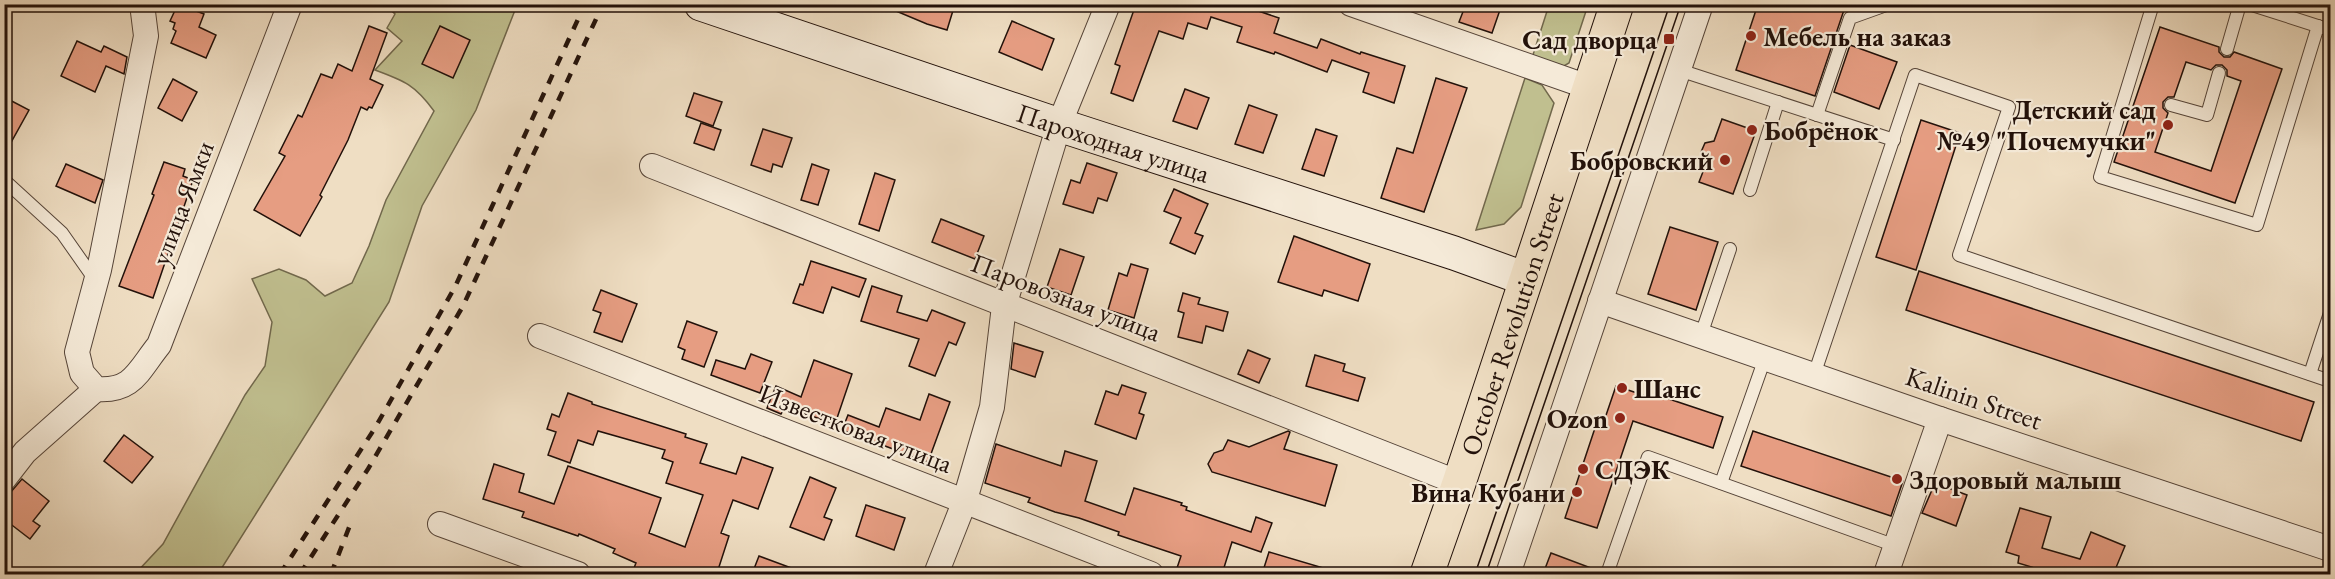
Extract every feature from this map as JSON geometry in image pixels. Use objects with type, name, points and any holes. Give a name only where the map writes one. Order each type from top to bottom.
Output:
[{"type":"main road","name":"Пароходная улица","points":[[701,4],[1059,125],[1442,249],[1526,279]]},
{"type":"main road","name":"October Revolution Street","points":[[1426,574],[1459,483],[1617,4]]},
{"type":"street","points":[[4,479],[25,452],[96,389],[82,373],[77,352],[96,281],[146,36],[142,4]]},
{"type":"street","name":"улица Ямки","points":[[96,389],[110,390],[127,386],[159,345],[290,4]]},
{"type":"street","points":[[936,574],[964,503],[992,407],[1004,306],[1059,125],[1108,4]]},
{"type":"street","points":[[1351,4],[1591,88]]},
{"type":"street","points":[[1508,574],[1701,4]]},
{"type":"street","name":"Паровозная улица","points":[[652,166],[1459,483]]},
{"type":"street","name":"Kalinin Street","points":[[1600,301],[2331,549]]},
{"type":"street","name":"Известковая улица","points":[[540,336],[1151,574]]},
{"type":"street","points":[[1886,574],[1940,418]]},
{"type":"street","points":[[440,524],[578,574]]},
{"type":"lane","points":[[1817,115],[1850,18],[1889,4]]},
{"type":"lane","points":[[2153,4],[2132,93],[2100,177],[2257,225],[2318,26]]},
{"type":"lane","points":[[2227,50],[2240,4]]},
{"type":"lane","points":[[2249,4],[2331,30]]},
{"type":"lane","points":[[1679,70],[1894,140]]},
{"type":"lane","points":[[2171,105],[2207,115],[2220,73]]},
{"type":"lane","points":[[1814,375],[1915,75],[2009,107],[1959,255],[2331,381]]},
{"type":"lane","points":[[1750,190],[1778,102]]},
{"type":"lane","points":[[4,180],[62,233],[96,281]]},
{"type":"lane","points":[[1701,335],[1730,249]]},
{"type":"lane","points":[[2310,374],[2331,313]]},
{"type":"lane","points":[[1721,483],[1765,358]]},
{"type":"lane","points":[[1607,574],[1648,457],[1896,546]]},
{"type":"shaded area","points":[[385,5],[517,5],[476,110],[422,206],[389,302],[218,574],[135,574],[163,544],[245,395],[265,366],[272,322],[252,279],[279,269],[306,280],[325,296],[352,283],[386,200],[434,111],[409,85],[375,70],[402,41],[387,28],[395,14]]},
{"type":"shaded area","points":[[1549,5],[1588,5],[1569,63],[1557,70],[1531,61]]},
{"type":"shaded area","points":[[1525,78],[1542,85],[1554,103],[1521,207],[1504,224],[1476,230]]},
{"type":"building","points":[[178,4],[204,14],[199,27],[216,35],[206,58],[171,43],[176,31],[173,29],[175,23],[170,21]]},
{"type":"building","points":[[884,4],[955,4],[947,30],[927,24],[884,6]]},
{"type":"building","points":[[1136,4],[1238,4],[1279,18],[1274,33],[1317,48],[1321,39],[1360,54],[1361,52],[1405,66],[1394,103],[1363,92],[1369,73],[1332,60],[1327,72],[1275,52],[1274,54],[1237,42],[1242,27],[1211,17],[1207,29],[1188,23],[1183,39],[1159,31],[1133,101],[1111,93],[1120,66],[1115,64]]},
{"type":"building","points":[[1466,4],[1502,4],[1492,33],[1459,22]]},
{"type":"building","points":[[1758,4],[1846,4],[1815,96],[1736,70]]},
{"type":"building","points":[[1012,21],[1054,39],[1042,70],[999,52]]},
{"type":"building","points":[[369,26],[387,33],[370,79],[383,85],[372,108],[369,107],[367,110],[361,107],[348,140],[320,195],[322,197],[300,236],[254,210],[285,156],[279,153],[298,115],[302,117],[321,74],[332,78],[338,64],[352,71]]},
{"type":"building","points":[[440,26],[470,40],[453,78],[422,64]]},
{"type":"building","points":[[2160,27],[2219,47],[2219,52],[2224,57],[2230,57],[2234,52],[2282,69],[2235,203],[2114,162]],"holes":[[[2186,62],[2211,70],[2216,65],[2222,65],[2227,70],[2227,76],[2241,81],[2211,171],[2155,152],[2168,113],[2163,108],[2163,102],[2168,97],[2174,97]]]},
{"type":"building","points":[[77,41],[101,52],[104,46],[127,57],[124,74],[106,66],[95,92],[61,76]]},
{"type":"building","points":[[1850,45],[1897,62],[1879,109],[1834,92]]},
{"type":"building","points":[[1436,78],[1467,88],[1424,212],[1381,198],[1397,148],[1413,153]]},
{"type":"building","points":[[173,79],[197,92],[182,121],[158,108]]},
{"type":"building","points":[[1185,89],[1209,98],[1197,129],[1173,121]]},
{"type":"building","points":[[694,93],[722,102],[713,126],[686,116]]},
{"type":"building","points":[[4,97],[29,110],[4,155]]},
{"type":"building","points":[[1249,105],[1277,115],[1263,153],[1235,144]]},
{"type":"building","points":[[1722,119],[1756,131],[1733,194],[1699,182],[1708,159],[1701,152],[1705,143],[1714,141]]},
{"type":"building","points":[[1921,120],[1960,133],[1916,270],[1876,257]]},
{"type":"building","points":[[701,123],[721,130],[714,150],[694,143]]},
{"type":"building","points":[[763,129],[792,138],[782,167],[773,164],[771,172],[751,165]]},
{"type":"building","points":[[1316,129],[1337,136],[1324,176],[1302,169]]},
{"type":"building","points":[[164,162],[185,169],[183,176],[193,180],[153,298],[119,286],[154,195],[152,194]]},
{"type":"building","points":[[1087,163],[1117,173],[1107,201],[1098,198],[1093,213],[1063,204],[1071,180],[1080,183]]},
{"type":"building","points":[[66,164],[103,180],[95,203],[56,186]]},
{"type":"building","points":[[812,164],[829,170],[818,205],[801,200]]},
{"type":"building","points":[[875,173],[895,180],[879,231],[859,224]]},
{"type":"building","points":[[1174,189],[1208,204],[1195,233],[1203,236],[1195,254],[1170,243],[1181,218],[1164,211]]},
{"type":"building","points":[[941,219],[984,236],[975,259],[932,242]]},
{"type":"building","points":[[1670,227],[1718,242],[1696,310],[1648,294]]},
{"type":"building","points":[[1294,236],[1370,264],[1358,301],[1324,290],[1322,296],[1278,282]]},
{"type":"building","points":[[1060,249],[1084,257],[1071,295],[1047,287]]},
{"type":"building","points":[[811,261],[866,279],[859,297],[832,287],[823,313],[793,303],[800,284],[803,285]]},
{"type":"building","points":[[1131,264],[1148,269],[1134,318],[1108,310],[1119,273],[1127,276]]},
{"type":"building","points":[[1919,271],[2314,402],[2301,441],[1906,310]]},
{"type":"building","points":[[872,286],[902,296],[897,312],[927,321],[932,310],[965,323],[956,345],[949,342],[935,376],[909,366],[919,339],[861,321]]},
{"type":"building","points":[[601,290],[637,304],[622,342],[594,332],[601,313],[593,310]]},
{"type":"building","points":[[1183,293],[1200,298],[1198,304],[1228,312],[1223,331],[1206,326],[1202,343],[1178,337],[1184,313],[1178,311]]},
{"type":"building","points":[[687,321],[717,332],[704,367],[682,359],[685,350],[678,347]]},
{"type":"building","points":[[1014,343],[1043,352],[1035,377],[1011,369]]},
{"type":"building","points":[[1248,350],[1270,359],[1259,383],[1238,374]]},
{"type":"building","points":[[751,354],[772,362],[760,393],[711,375],[716,360],[745,369]]},
{"type":"building","points":[[1315,355],[1345,364],[1343,371],[1365,378],[1358,401],[1306,386]]},
{"type":"building","points":[[814,360],[852,374],[835,424],[785,407],[781,414],[767,408],[776,386],[801,397]]},
{"type":"building","points":[[1122,385],[1146,393],[1139,413],[1144,415],[1136,439],[1095,424],[1106,391],[1118,395]]},
{"type":"building","points":[[1616,386],[1655,399],[1657,395],[1723,417],[1713,448],[1633,421],[1597,528],[1565,518],[1596,425],[1602,427]]},
{"type":"building","points":[[568,393],[592,402],[592,404],[686,434],[685,437],[707,444],[700,463],[736,474],[742,457],[773,468],[758,509],[733,500],[721,533],[729,536],[717,573],[704,569],[702,574],[654,574],[634,568],[636,563],[613,553],[615,549],[579,534],[578,536],[522,517],[524,512],[483,499],[494,464],[524,474],[519,492],[554,504],[568,466],[661,498],[649,533],[685,547],[703,495],[666,483],[673,462],[662,458],[665,450],[598,431],[593,445],[578,440],[570,463],[548,455],[556,432],[547,429],[552,414],[559,417]]},
{"type":"building","points":[[929,394],[950,402],[928,462],[842,430],[848,415],[879,427],[886,408],[920,420]]},
{"type":"building","points":[[1753,431],[1903,481],[1891,516],[1741,466]]},
{"type":"building","points":[[1290,432],[1284,449],[1337,465],[1325,506],[1212,472],[1208,464],[1214,453],[1223,450],[1228,440],[1249,447]]},
{"type":"building","points":[[124,435],[153,457],[132,483],[104,461]]},
{"type":"building","points":[[996,444],[1061,466],[1065,451],[1097,461],[1085,501],[1125,515],[1134,488],[1182,503],[1181,505],[1187,507],[1186,510],[1251,532],[1256,517],[1272,523],[1261,552],[1232,542],[1222,574],[1198,574],[1177,568],[1181,556],[1118,535],[1119,532],[1028,502],[1030,498],[985,483]]},
{"type":"building","points":[[810,477],[836,488],[824,517],[832,520],[824,540],[790,527]]},
{"type":"building","points":[[22,479],[49,501],[33,521],[40,526],[30,539],[4,519],[4,500]]},
{"type":"building","points":[[1935,483],[1967,495],[1956,526],[1922,513]]},
{"type":"building","points":[[866,505],[905,518],[894,550],[856,536]]},
{"type":"building","points":[[2020,508],[2051,517],[2042,548],[2080,559],[2091,532],[2125,546],[2115,570],[2116,574],[2055,574],[2018,563],[2019,556],[2006,552]]},
{"type":"building","points":[[1269,552],[1330,570],[1329,574],[1262,574]]},
{"type":"building","points":[[1551,553],[1599,571],[1599,574],[1543,574]]},
{"type":"building","points":[[759,556],[805,573],[752,574]]},
{"type":"tram line","points":[[1475,574],[1670,4]]},
{"type":"tram line","points":[[1486,574],[1681,4]]},
{"type":"railway","points":[[280,574],[375,428],[455,287],[585,4]]},
{"type":"railway","points":[[300,574],[368,469],[463,306],[603,4]]},
{"type":"railway","points":[[331,574],[350,525]]},
{"type":"place","name":"Мебель на заказ","points":[[1751,36]]},
{"type":"place","name":"Сад дворца","points":[[1669,39]]},
{"type":"place","name":"Детский сад №49 \"Почемучки\"","points":[[2168,125]]},
{"type":"place","name":"Бобрёнок","points":[[1752,130]]},
{"type":"place","name":"Бобровский","points":[[1725,160]]},
{"type":"place","name":"Шанс","points":[[1622,388]]},
{"type":"place","name":"Ozon","points":[[1620,418]]},
{"type":"place","name":"СДЭК","points":[[1583,469]]},
{"type":"place","name":"Здоровый малыш","points":[[1897,479]]},
{"type":"place","name":"Вина Кубани","points":[[1577,492]]}]
